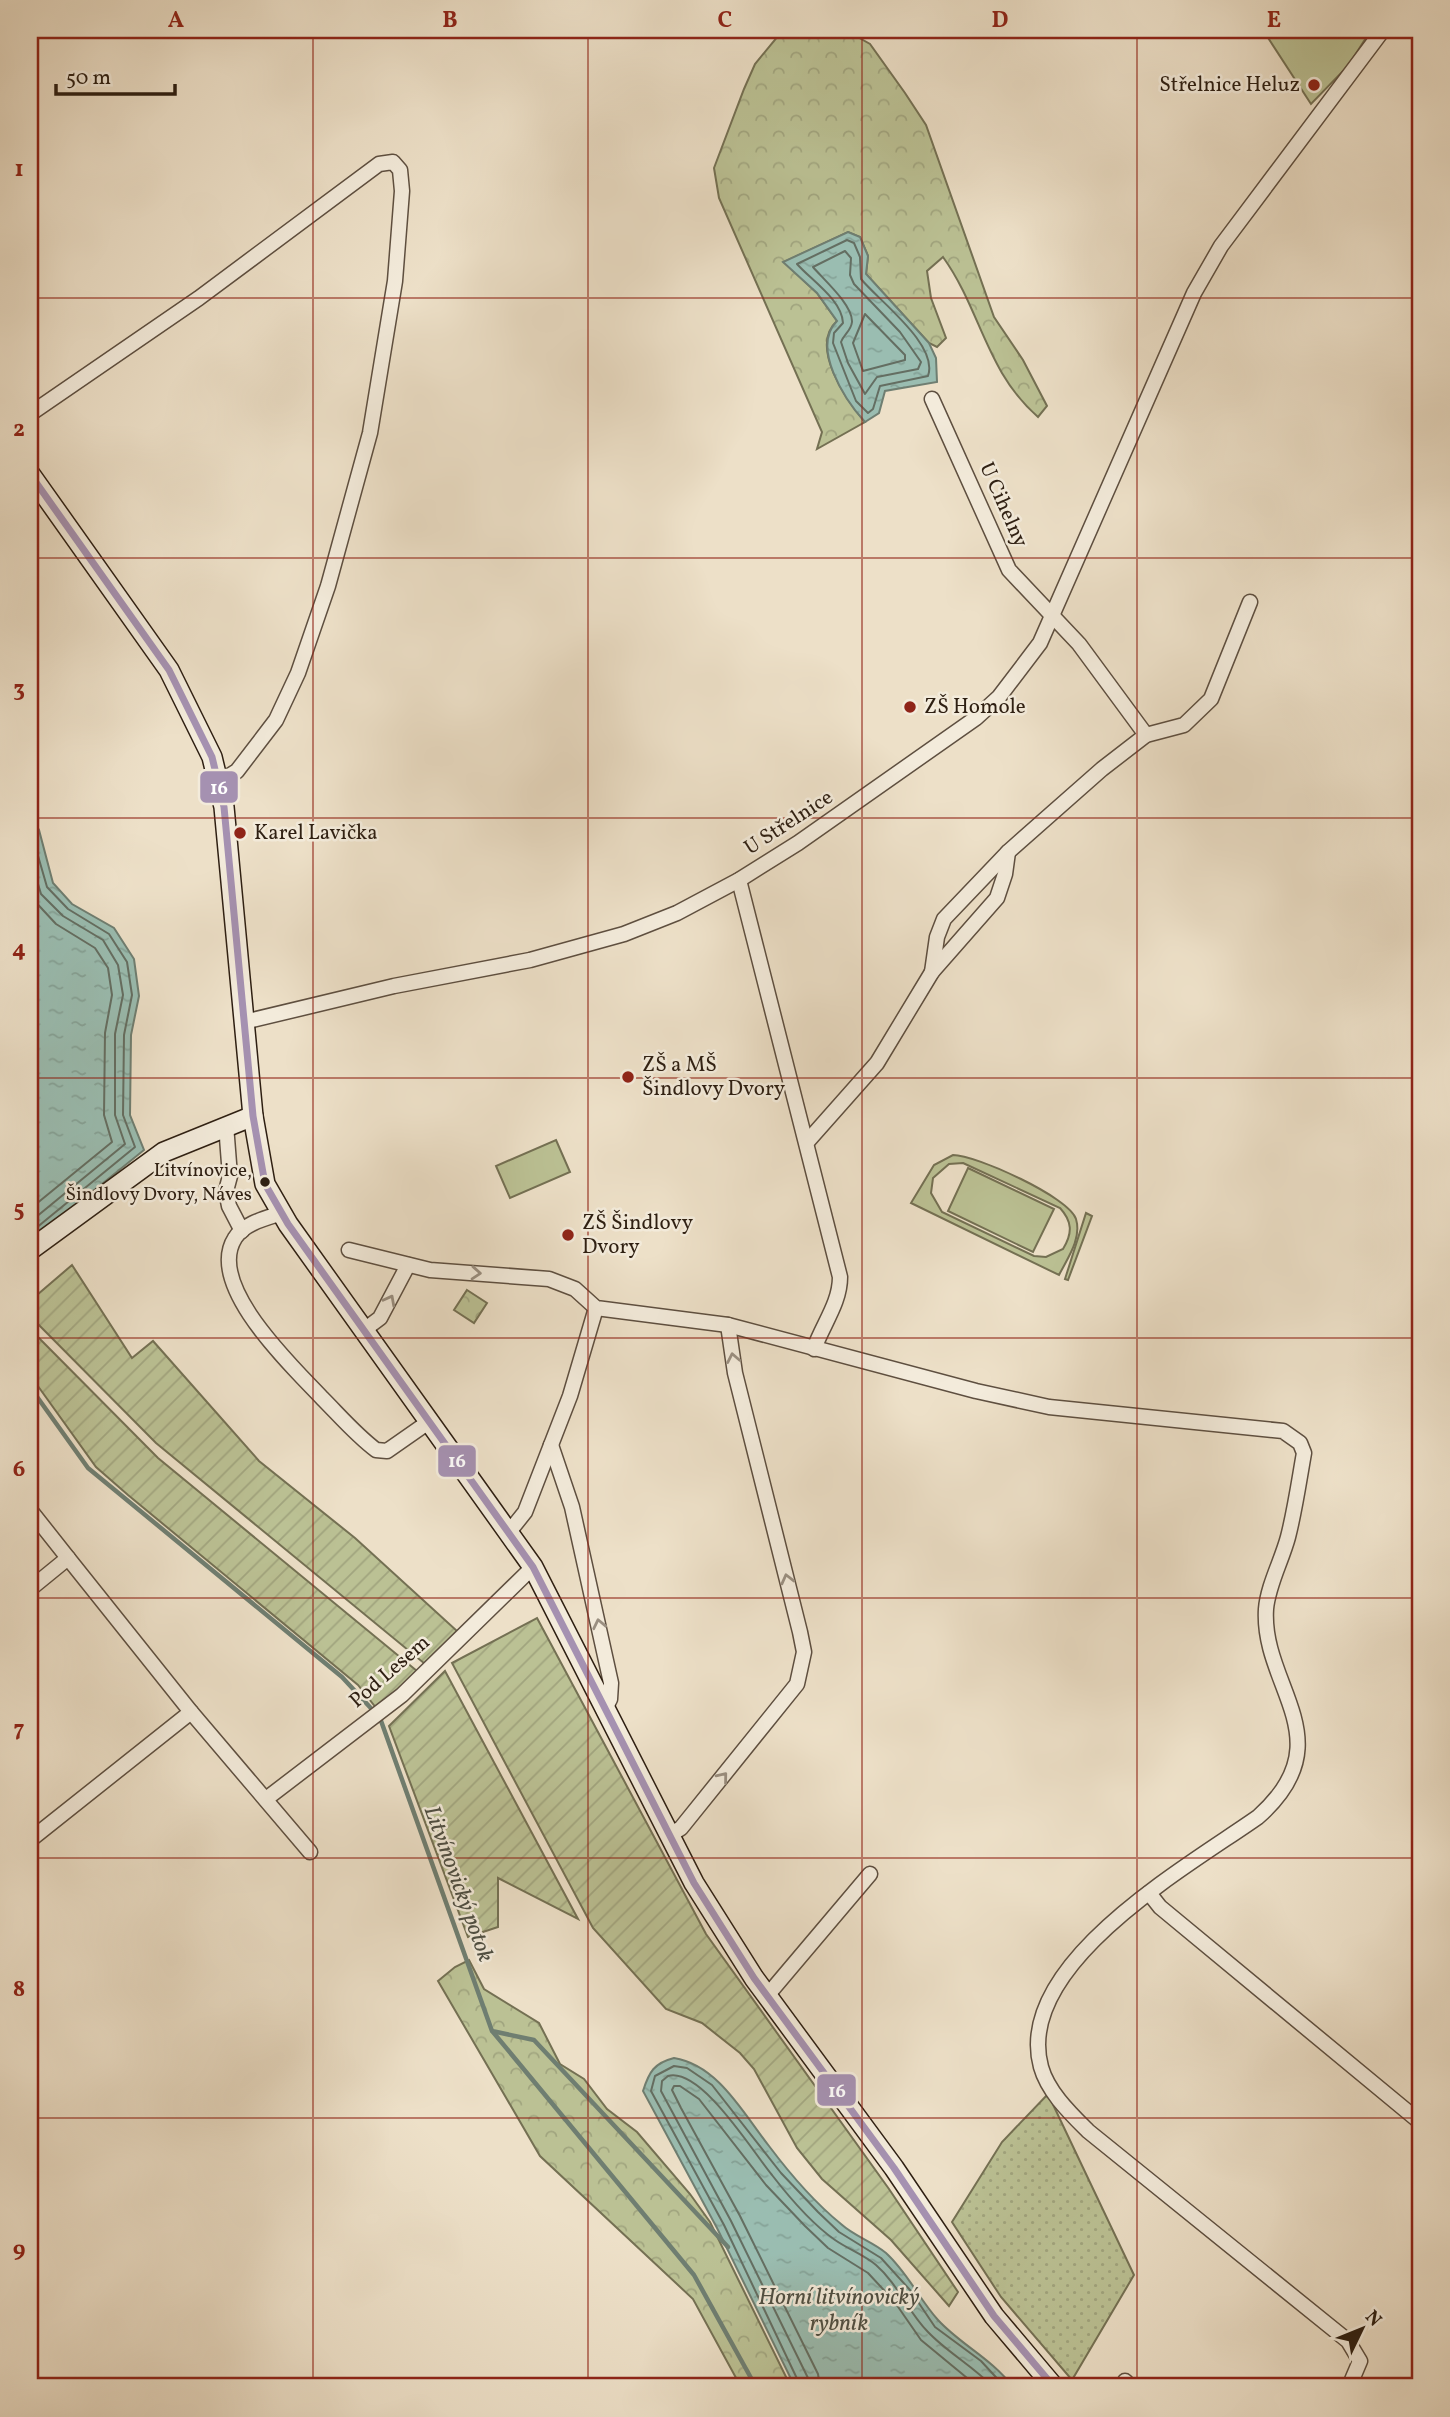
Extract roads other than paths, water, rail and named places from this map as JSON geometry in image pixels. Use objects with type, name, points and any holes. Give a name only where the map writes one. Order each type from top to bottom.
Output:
[{"type":"street","name":"U Střelnice","points":[[814,1349],[822,1327],[840,1295],[840,1277],[739,880],[809,836],[976,718],[1024,668],[1053,616],[1194,293],[1220,246],[1323,114],[1383,30]]},
{"type":"street","points":[[30,414],[199,298],[379,164],[393,162],[400,170],[402,191],[395,281],[370,433],[328,586],[298,673],[276,720],[237,771],[220,782]]},
{"type":"street","name":"U Cihelny","points":[[932,399],[1009,570],[1024,590],[1053,616]]},
{"type":"street","points":[[30,474],[169,670],[193,715],[220,782],[253,1116],[265,1184],[282,1213],[533,1567],[604,1711],[694,1883],[766,1997],[894,2168],[994,2316],[1054,2387]]},
{"type":"street","points":[[932,972],[937,937],[944,919],[1008,852],[1102,769],[1146,735],[1184,725],[1211,699],[1250,602]]},
{"type":"street","points":[[1053,616],[1114,689],[1146,735]]},
{"type":"street","points":[[807,1142],[877,1063],[932,972],[997,898],[1005,874],[1008,852]]},
{"type":"street","points":[[244,1023],[394,986],[485,970],[593,944],[677,912],[739,880]]},
{"type":"street","points":[[30,1250],[164,1152],[253,1116]]},
{"type":"street","points":[[226,1125],[230,1175],[226,1191],[229,1206],[242,1231]]},
{"type":"street","points":[[282,1213],[242,1231],[236,1237],[230,1262],[243,1304],[256,1327],[376,1450],[387,1451],[430,1421]]},
{"type":"street","points":[[349,1250],[430,1270],[549,1279],[575,1289],[596,1308],[729,1325],[814,1349],[1049,1407],[1283,1431],[1300,1443],[1304,1453],[1288,1537],[1266,1605],[1265,1629],[1298,1728],[1294,1761],[1274,1803],[1149,1893],[1090,1943],[1063,1973],[1052,1991],[1040,2018],[1037,2040],[1041,2069],[1063,2106],[1088,2131],[1348,2341],[1360,2361],[1349,2387]]},
{"type":"street","points":[[364,1330],[380,1318],[408,1265]]},
{"type":"street","points":[[509,1532],[525,1511],[551,1446],[596,1308]]},
{"type":"street","points":[[670,1835],[681,1828],[787,1699],[803,1669],[800,1632],[735,1373],[729,1325]]},
{"type":"street","points":[[551,1446],[572,1507],[611,1683],[610,1699],[604,1711]]},
{"type":"street","points":[[30,1510],[191,1712],[310,1852]]},
{"type":"street","points":[[30,1589],[68,1558]]},
{"type":"street","name":"Pod Lesem","points":[[266,1799],[402,1695],[533,1567]]},
{"type":"street","points":[[30,1840],[191,1712]]},
{"type":"street","points":[[766,1997],[870,1874]]},
{"type":"street","points":[[1149,1893],[1171,1916],[1420,2122]]},
{"type":"water","points":[[848,232],[860,237],[868,256],[866,274],[929,343],[936,358],[937,382],[885,391],[879,413],[865,422],[848,400],[833,373],[827,345],[830,332],[837,321],[817,293],[783,262]]},
{"type":"water","points":[[30,815],[39,830],[53,883],[72,904],[114,928],[134,959],[139,996],[131,1035],[130,1115],[144,1150],[30,1242]]},
{"type":"water","name":"Horní litvínovický rybník","points":[[674,2058],[690,2062],[717,2080],[812,2197],[846,2228],[886,2253],[938,2320],[995,2368],[1013,2387],[795,2387],[717,2228],[643,2091],[653,2069]]},
{"type":"waterway","name":"Litvínovický potok","points":[[30,1387],[88,1468],[342,1677],[380,1718],[492,2031],[534,2040],[728,2247]]},
{"type":"waterway","points":[[493,2032],[694,2275],[756,2387]]},
{"type":"place","name":"Střelnice Heluz","points":[[1314,85]]},
{"type":"place","name":"ZŠ Homole","points":[[910,707]]},
{"type":"place","name":"Karel Lavička","points":[[240,833]]},
{"type":"place","name":"ZŠ a MŠ Šindlovy Dvory","points":[[628,1077]]},
{"type":"place","name":"Litvínovice, Šindlovy Dvory, Náves","points":[[265,1182]]},
{"type":"place","name":"ZŠ Šindlovy Dvory","points":[[568,1235]]}]
